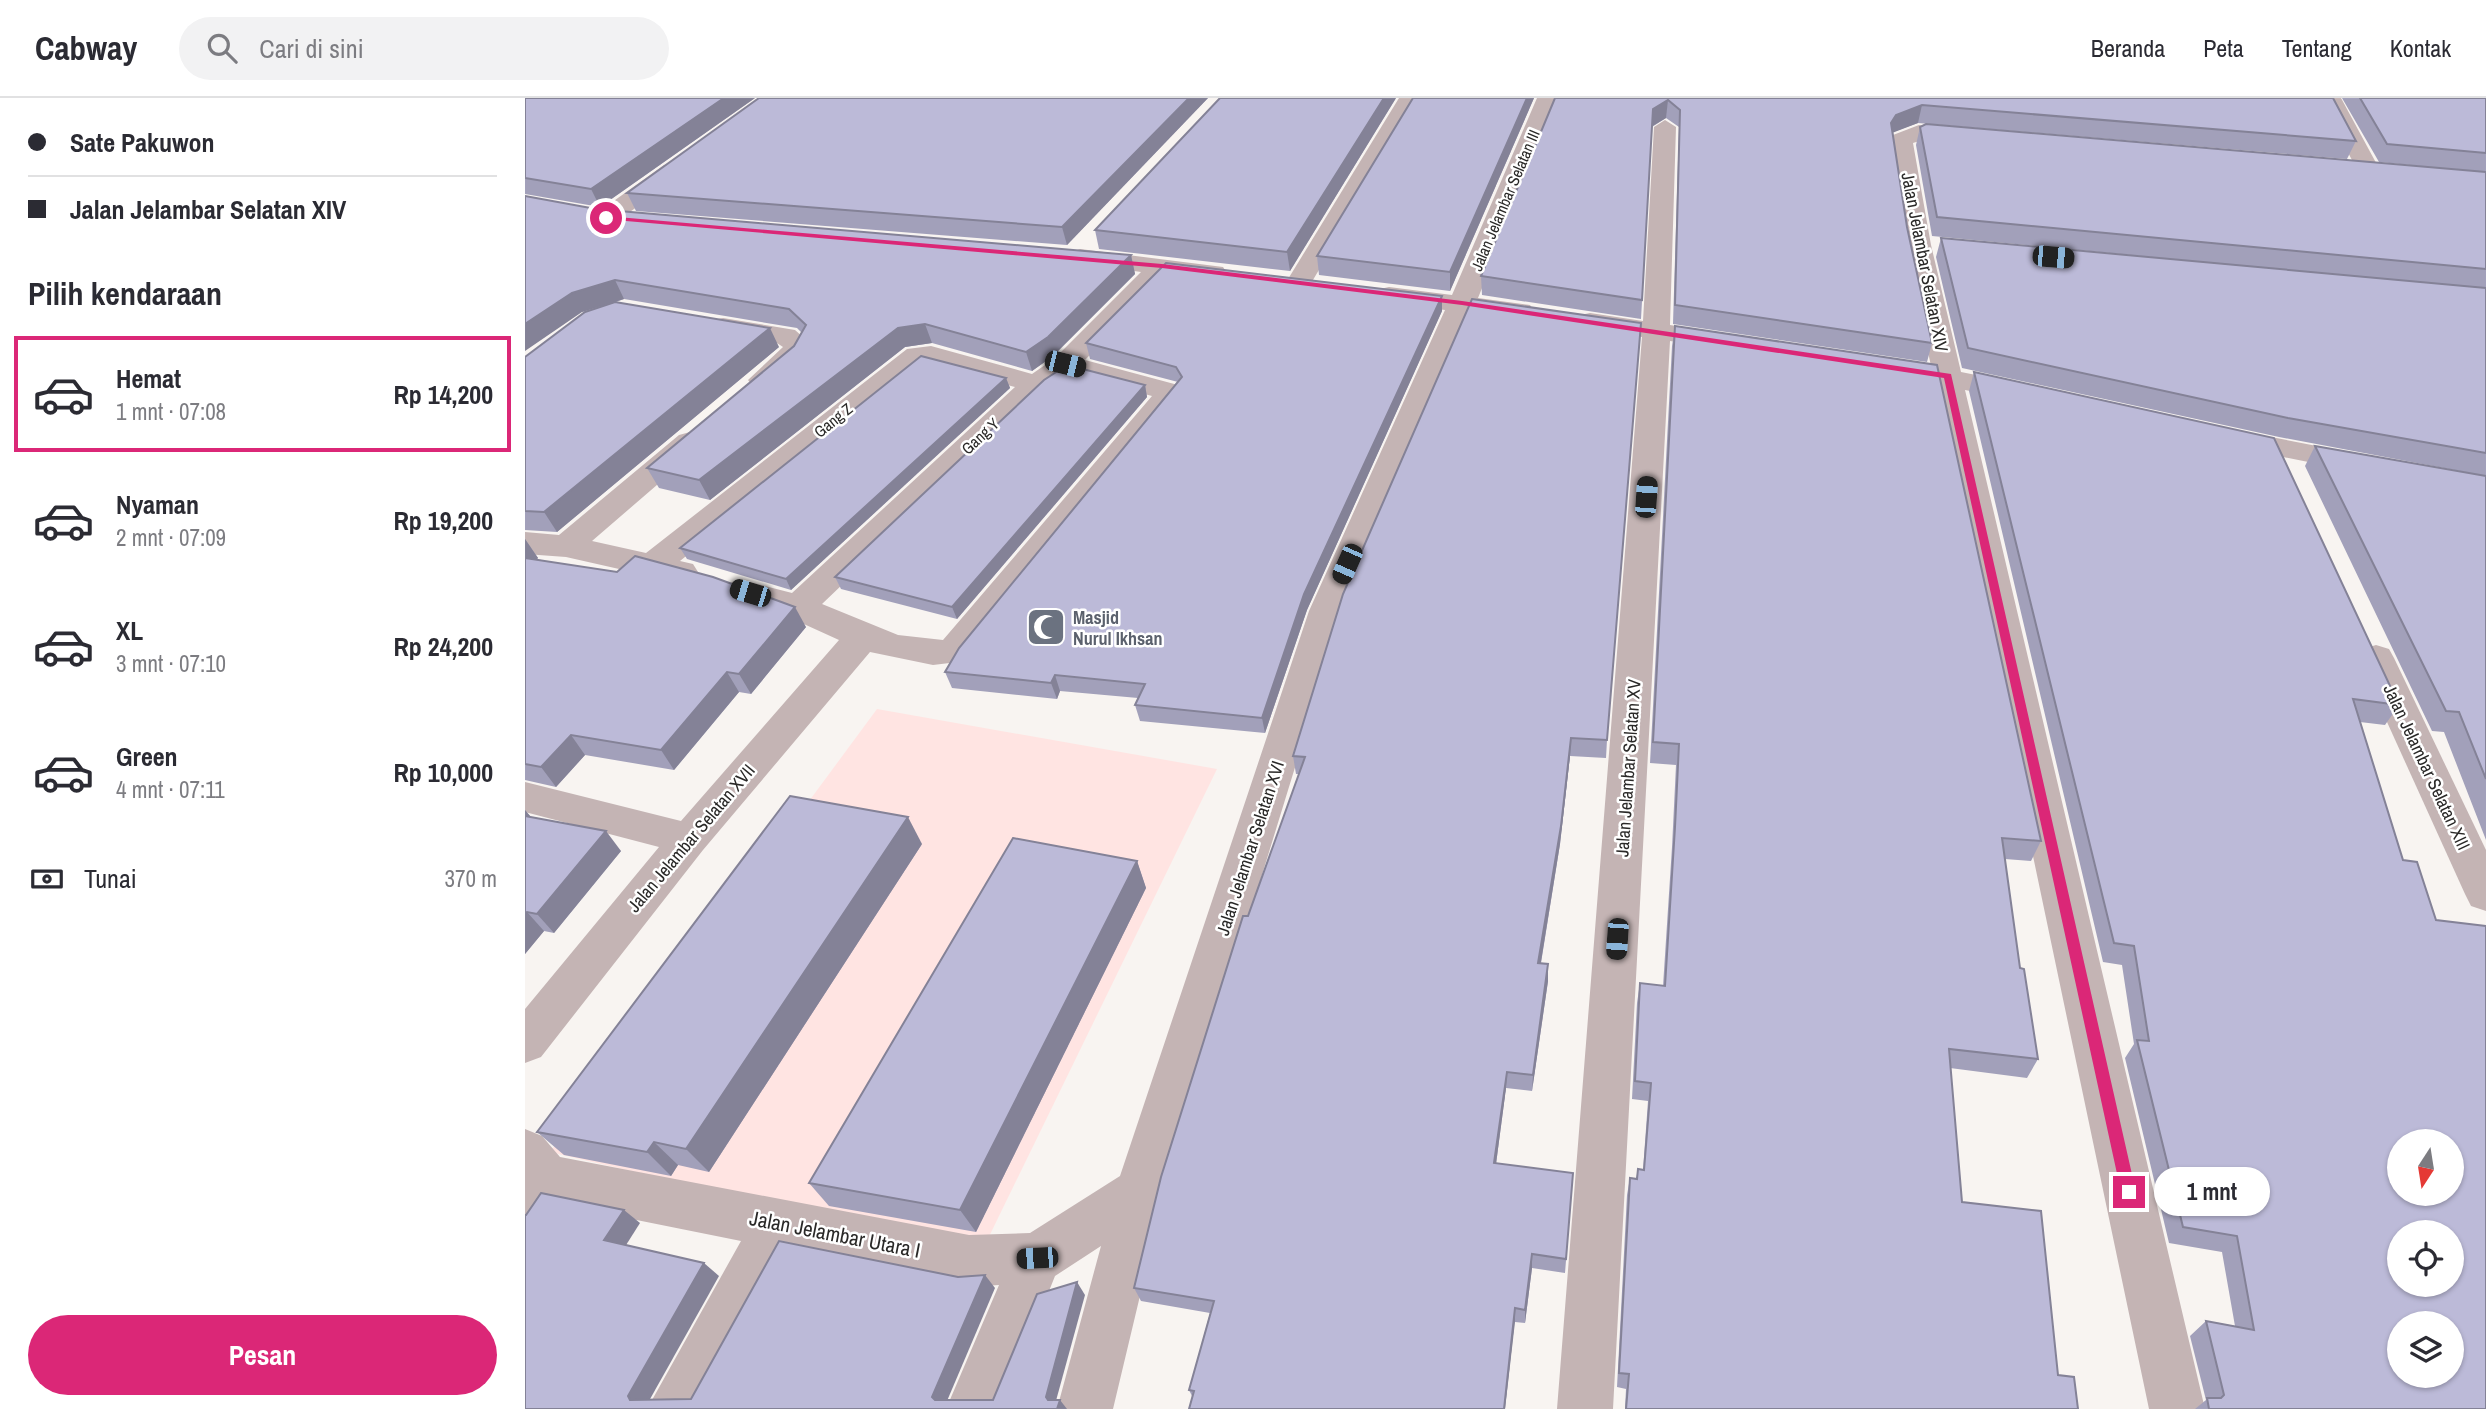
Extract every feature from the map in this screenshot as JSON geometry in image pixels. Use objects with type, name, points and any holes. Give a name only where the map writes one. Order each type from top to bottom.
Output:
[{"type":"street","points":[[1100,232],[1062,256],[1285,282],[1411,98]]},
{"type":"street","name":"Jalan Jelambar Selatan III","points":[[1462,303],[1548,98]]},
{"type":"street","points":[[2330,98],[2369,172]]},
{"type":"street","name":"Jalan Jelambar Selatan XV","points":[[1585,1409],[1656,331],[1665,127]]},
{"type":"street","name":"Jalan Jelambar Selatan XIV","points":[[1987,138],[1919,132],[1901,140],[1932,246],[1948,376],[2177,1409]]},
{"type":"street","points":[[646,222],[593,215],[695,153]]},
{"type":"street","points":[[2341,169],[2395,174]]},
{"type":"street","name":"Gang Y","points":[[797,608],[1035,384],[1065,364],[1162,266]]},
{"type":"street","points":[[1367,292],[1462,303],[1749,345]]},
{"type":"street","name":"Jalan Jelambar Selatan XVI","points":[[1085,1409],[1140,1191],[1326,611],[1462,303]]},
{"type":"street","points":[[692,321],[785,337],[798,345],[791,357],[740,400]]},
{"type":"street","name":"Gang Z","points":[[654,564],[917,355],[931,355],[1035,384]]},
{"type":"street","points":[[525,543],[566,545],[654,564],[797,608],[862,638],[935,654],[953,652],[1167,396],[1168,391],[1065,364]]},
{"type":"street","points":[[1868,364],[1948,376],[2040,396]]},
{"type":"street","points":[[566,545],[709,425]]},
{"type":"street","points":[[2199,431],[2278,449],[2395,470]]},
{"type":"street","points":[[2278,449],[2296,486]]},
{"type":"street","name":"Jalan Jelambar Selatan XIII","points":[[2359,622],[2486,894]]},
{"type":"street","name":"Jalan Jelambar Selatan XVII","points":[[525,1042],[689,839],[862,638]]},
{"type":"street","points":[[525,797],[689,839]]},
{"type":"street","name":"Jalan Jelambar Utara I","points":[[532,1180],[779,1223],[969,1261],[1037,1258]]},
{"type":"street","points":[[974,1409],[1037,1258],[1140,1191]]},
{"type":"street","points":[[675,1409],[779,1223]]},
{"type":"shaded area","points":[[877,709],[1217,769],[981,1253],[550,1152]]},
{"type":"building","points":[[525,98],[724,98],[591,189],[525,178]]},
{"type":"building","points":[[759,98],[1189,98],[1062,227],[627,193]]},
{"type":"building","points":[[1220,98],[1384,98],[1287,252],[1095,230]]},
{"type":"building","points":[[1413,98],[1527,98],[1450,272],[1317,256]]},
{"type":"building","points":[[1555,98],[2333,98],[2356,141],[1922,105],[1896,115],[1891,123],[1907,227],[1932,343],[1675,305],[1680,110],[1668,100],[1653,109],[1642,300],[1481,276]]},
{"type":"building","points":[[2360,98],[2486,98],[2486,153],[2387,144]]},
{"type":"building","points":[[1926,124],[2486,172],[2486,269],[1937,217],[1920,127]]},
{"type":"building","points":[[525,196],[596,209],[1131,255],[1048,337],[1026,352],[925,324],[898,328],[699,480],[647,468],[794,346],[806,325],[789,309],[615,280],[572,293],[525,324]]},
{"type":"building","points":[[1941,238],[2486,288],[2486,453],[2288,418],[1968,348]]},
{"type":"building","points":[[1166,263],[1442,296],[1304,594],[1262,718],[1135,705],[1145,684],[1055,675],[1051,683],[945,672],[959,648],[1182,377],[1176,367],[1086,343]]},
{"type":"building","points":[[1472,299],[1641,323],[1607,740],[1571,738],[1561,826],[1538,963],[1548,964],[1533,1075],[1507,1072],[1494,1163],[1573,1173],[1566,1259],[1532,1254],[1525,1310],[1515,1308],[1504,1409],[1189,1409],[1194,1391],[1189,1390],[1214,1301],[1134,1288],[1161,1177],[1243,916],[1248,916],[1305,757],[1293,756],[1343,594]]},
{"type":"building","points":[[615,302],[770,328],[544,512],[525,511],[525,357],[585,312]]},
{"type":"building","points":[[1675,326],[1937,365],[2041,841],[2002,838],[2020,968],[2024,969],[2038,1059],[1949,1049],[1962,1202],[2041,1211],[2058,1375],[2074,1377],[2078,1409],[1626,1409],[1629,1374],[1619,1373],[1630,1178],[1637,1179],[1638,1169],[1644,1170],[1651,1083],[1635,1081],[1640,983],[1665,986],[1679,744],[1653,742]]},
{"type":"building","points":[[921,356],[1006,378],[786,579],[680,548]]},
{"type":"building","points":[[1067,365],[1145,385],[952,607],[835,577],[1044,380]]},
{"type":"building","points":[[1974,372],[2274,438],[2399,705],[2353,699],[2403,860],[2417,862],[2436,920],[2486,926],[2486,1409],[2209,1409],[2207,1398],[2221,1398],[2224,1395],[2206,1321],[2254,1330],[2237,1236],[2183,1227],[2137,1040],[2149,1041],[2134,946],[2114,943]]},
{"type":"building","points":[[2315,446],[2486,476],[2486,779],[2459,712],[2446,711]]},
{"type":"building","points":[[635,556],[713,577],[795,607],[739,674],[727,672],[661,750],[571,735],[541,767],[525,764],[525,558],[617,572]]},
{"type":"building","points":[[790,796],[908,817],[686,1149],[654,1142],[647,1152],[537,1132]]},
{"type":"building","points":[[525,816],[606,831],[537,914],[525,914]]},
{"type":"building","points":[[1013,838],[1137,861],[960,1210],[809,1183]]},
{"type":"building","points":[[541,1193],[624,1210],[604,1240],[704,1263],[628,1396],[630,1400],[691,1399],[779,1241],[958,1277],[985,1275],[932,1397],[935,1400],[993,1400],[1037,1294],[1077,1282],[1046,1397],[1048,1400],[1060,1400],[1057,1409],[525,1409],[525,1215]]},
{"type":"place","name":"Masjid Nurul Ikhsan","points":[[1046,627]]},
{"type":"route","points":[[606,218],[830,239],[1075,256],[1162,266],[1462,303],[1948,376],[2129,1192]]}]
